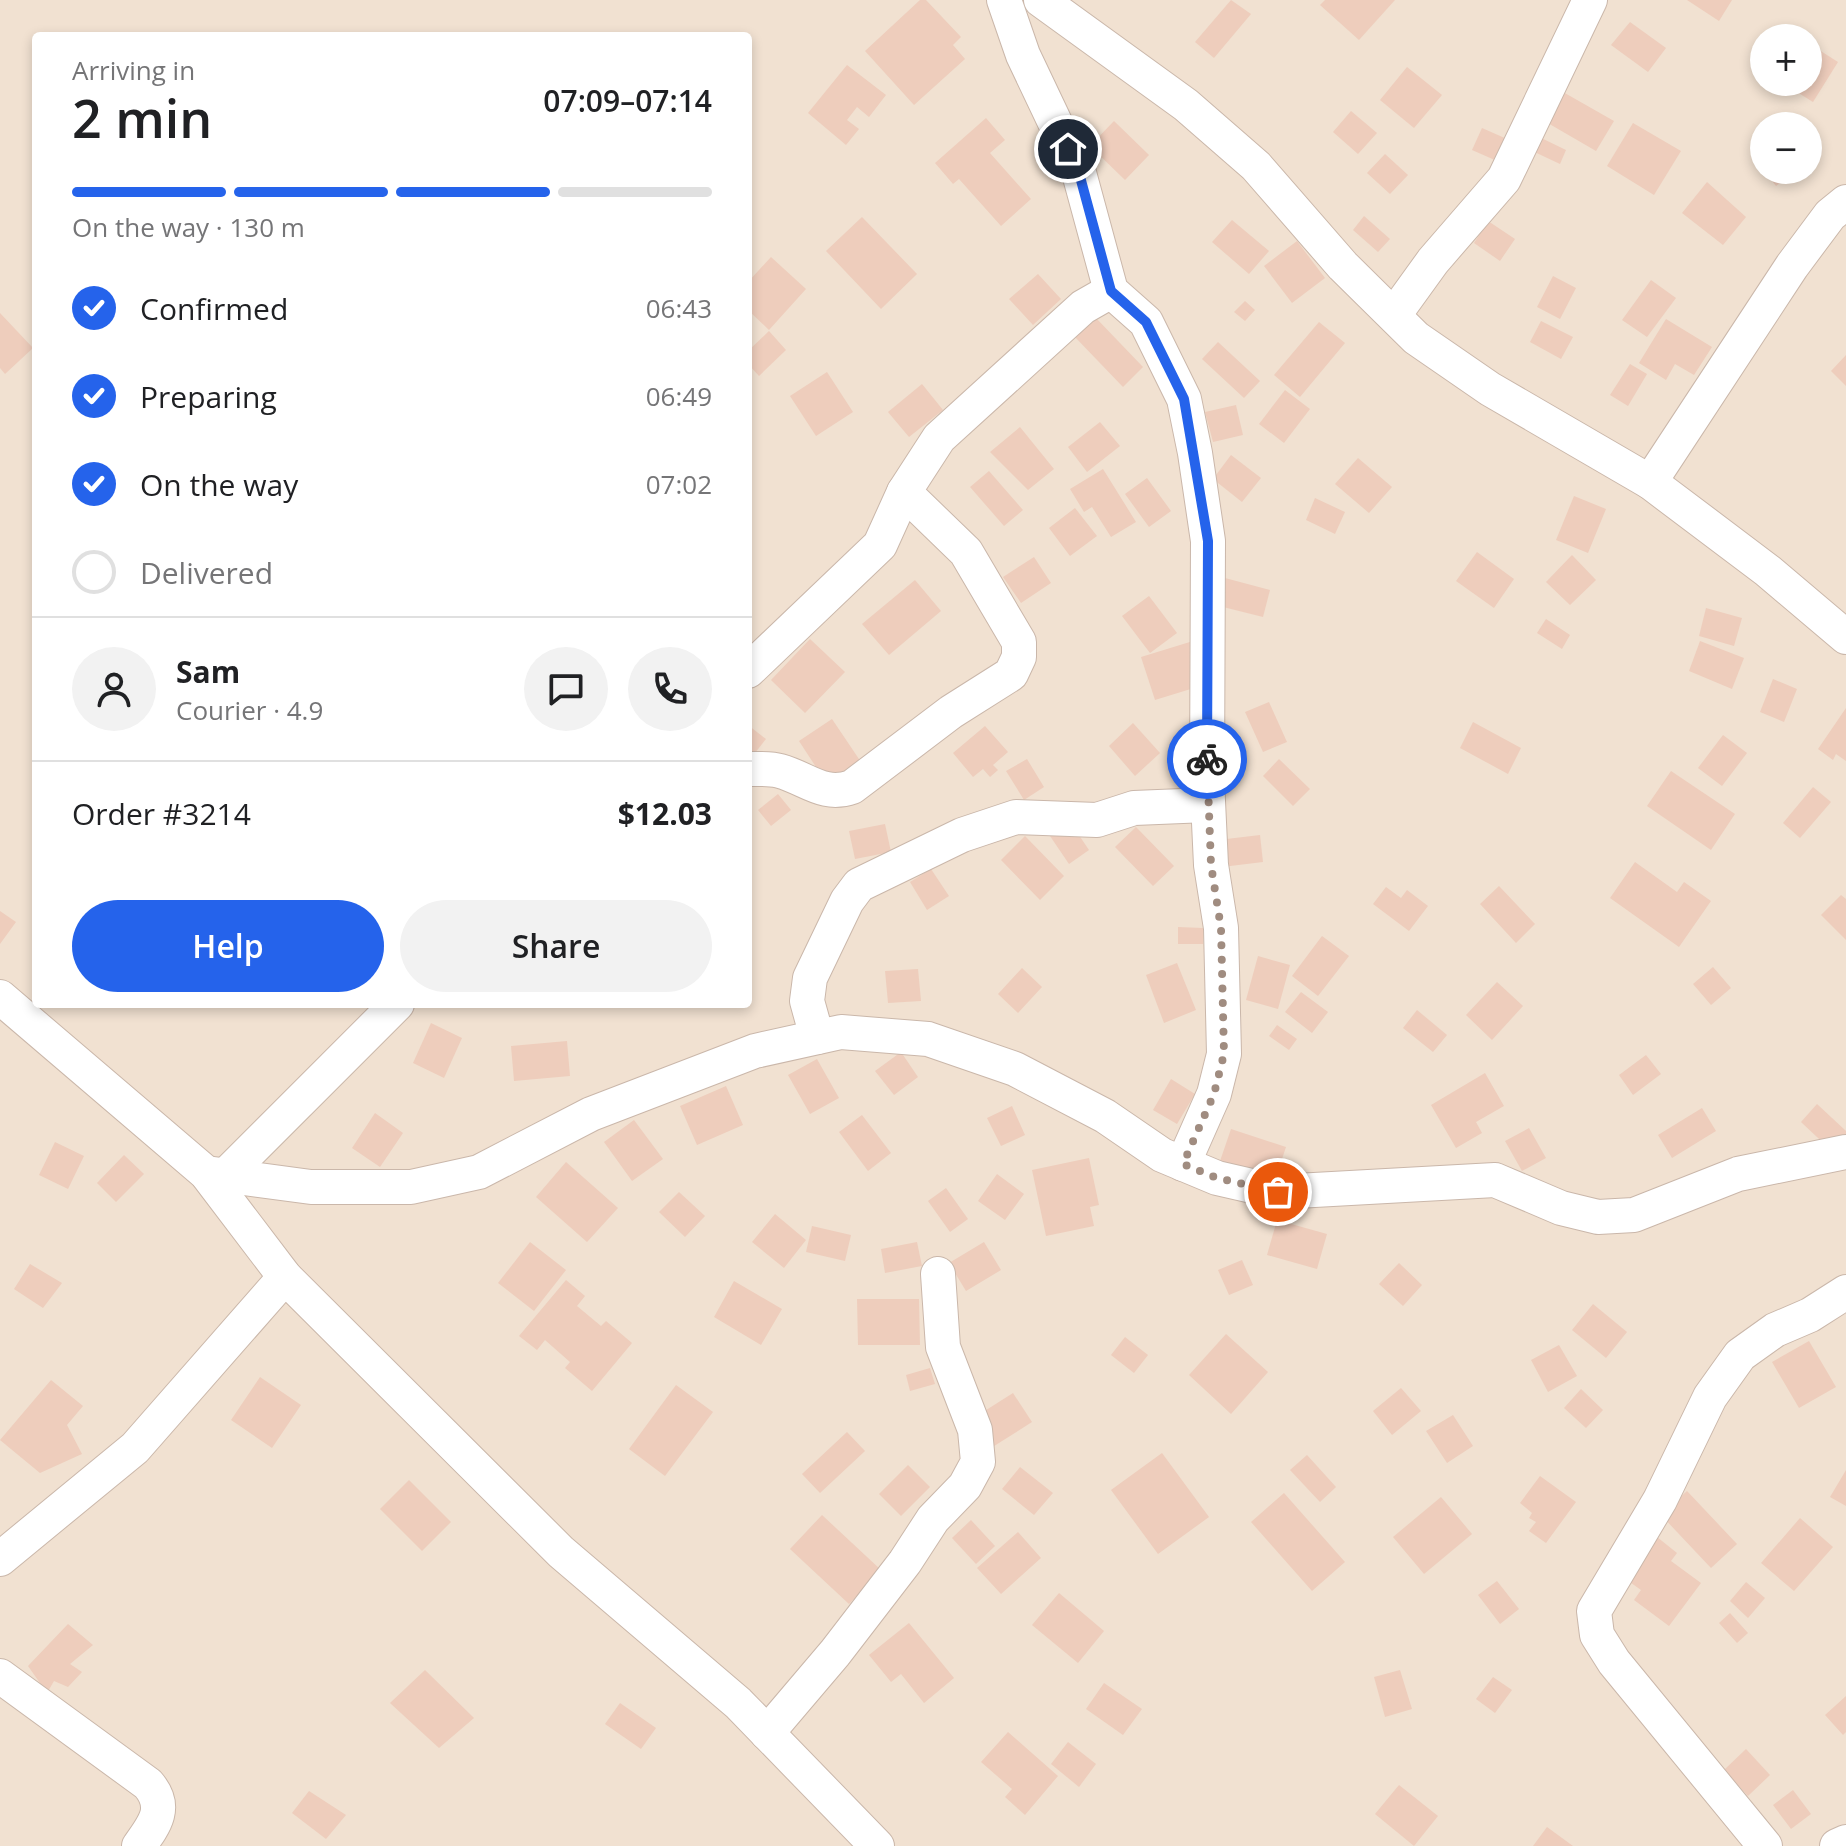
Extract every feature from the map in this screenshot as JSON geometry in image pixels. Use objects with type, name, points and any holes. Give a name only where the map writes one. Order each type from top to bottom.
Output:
[{"type":"street","points":[[1004,0],[1023,55],[1079,173],[1111,291],[1146,322],[1184,399],[1195,453],[1208,541],[1207,805],[1211,865],[1221,928],[1224,1054],[1214,1094],[1183,1164]]},
{"type":"street","points":[[1041,0],[1186,105],[1256,166],[1343,266],[1416,338],[1490,389],[1650,482],[1768,571],[1846,637]]},
{"type":"street","points":[[1394,315],[1433,261],[1504,179],[1590,0]]},
{"type":"street","points":[[1650,482],[1792,266],[1830,215],[1846,202]]},
{"type":"street","points":[[752,667],[880,545],[904,492],[939,438],[1083,307],[1111,291]]},
{"type":"street","points":[[752,769],[777,769],[823,791],[837,793],[852,787],[951,712],[1011,674],[1019,657],[1019,642],[966,552],[904,492]]},
{"type":"street","points":[[817,1037],[807,1001],[810,978],[847,901],[859,885],[962,835],[1016,817],[1097,820],[1134,808],[1207,805]]},
{"type":"street","points":[[0,997],[217,1174],[285,1277],[561,1552],[738,1703],[877,1846]]},
{"type":"street","points":[[217,1174],[393,1008]]},
{"type":"street","points":[[217,1174],[311,1187],[411,1187],[479,1172],[591,1114],[755,1051],[841,1032],[914,1038],[1015,1069],[1105,1116],[1162,1155],[1217,1178],[1278,1192],[1495,1180],[1547,1203],[1598,1217],[1634,1215],[1738,1174],[1846,1152]]},
{"type":"street","points":[[767,1733],[835,1653],[905,1562],[933,1519],[965,1486],[978,1462],[975,1430],[943,1347],[938,1274]]},
{"type":"street","points":[[0,1559],[135,1448],[285,1277]]},
{"type":"street","points":[[1765,1846],[1614,1662],[1597,1635],[1594,1611],[1660,1500],[1710,1397],[1740,1355],[1775,1330],[1810,1315],[1846,1292]]},
{"type":"street","points":[[0,1676],[148,1784],[158,1796],[160,1810],[139,1846]]},
{"type":"street","points":[[1837,1846],[1846,1842]]},
{"type":"shaded area","points":[[0,0],[1846,0],[1846,1846],[0,1846]]},
{"type":"building","points":[[920,0],[926,0],[961,37],[953,45],[965,59],[914,105],[865,51]]},
{"type":"building","points":[[1231,0],[1251,14],[1214,58],[1195,42]]},
{"type":"building","points":[[1325,0],[1395,0],[1359,40],[1320,5]]},
{"type":"building","points":[[1687,0],[1732,0],[1719,21]]},
{"type":"building","points":[[1630,22],[1666,48],[1648,72],[1611,45]]},
{"type":"building","points":[[1822,52],[1838,62],[1822,88]]},
{"type":"building","points":[[847,65],[886,95],[869,117],[857,107],[847,120],[859,129],[846,145],[808,113]]},
{"type":"building","points":[[1407,67],[1442,95],[1414,128],[1380,100]]},
{"type":"building","points":[[1563,92],[1614,121],[1596,151],[1546,122]]},
{"type":"building","points":[[1803,96],[1817,96],[1813,102]]},
{"type":"building","points":[[1351,111],[1377,133],[1358,154],[1333,132]]},
{"type":"building","points":[[986,118],[1005,140],[990,153],[1031,199],[1001,226],[959,179],[953,184],[935,163]]},
{"type":"building","points":[[1114,121],[1149,155],[1125,180],[1090,146]]},
{"type":"building","points":[[1633,123],[1681,151],[1654,195],[1607,166]]},
{"type":"building","points":[[1482,128],[1507,139],[1497,161],[1472,150]]},
{"type":"building","points":[[1533,134],[1566,150],[1560,164],[1526,148]]},
{"type":"building","points":[[1385,154],[1408,175],[1390,194],[1367,173]]},
{"type":"building","points":[[1707,182],[1746,217],[1723,245],[1682,213]]},
{"type":"building","points":[[1364,216],[1390,239],[1378,252],[1353,230]]},
{"type":"building","points":[[862,217],[917,274],[881,309],[826,251]]},
{"type":"building","points":[[1232,220],[1269,251],[1249,274],[1212,242]]},
{"type":"building","points":[[1488,221],[1515,239],[1500,261],[1474,243]]},
{"type":"building","points":[[1297,241],[1325,278],[1292,303],[1264,266]]},
{"type":"building","points":[[771,257],[806,289],[769,330],[752,314],[752,278]]},
{"type":"building","points":[[1038,274],[1061,299],[1033,325],[1009,299]]},
{"type":"building","points":[[1553,276],[1576,288],[1560,319],[1537,307]]},
{"type":"building","points":[[1651,280],[1676,298],[1647,337],[1622,320]]},
{"type":"building","points":[[1245,301],[1255,310],[1245,321],[1234,312]]},
{"type":"building","points":[[0,313],[32,349],[5,374],[0,368]]},
{"type":"building","points":[[1095,317],[1143,367],[1123,387],[1074,336]]},
{"type":"building","points":[[1666,319],[1712,347],[1694,375],[1675,364],[1666,380],[1639,363]]},
{"type":"building","points":[[1541,321],[1573,337],[1561,359],[1530,342]]},
{"type":"building","points":[[1319,322],[1345,343],[1300,397],[1274,375]]},
{"type":"building","points":[[769,331],[786,350],[759,376],[752,368],[752,347]]},
{"type":"building","points":[[1218,342],[1260,381],[1244,398],[1202,359]]},
{"type":"building","points":[[1846,355],[1846,386],[1831,371]]},
{"type":"building","points":[[1630,364],[1647,374],[1628,406],[1610,395]]},
{"type":"building","points":[[827,372],[853,412],[816,436],[790,396]]},
{"type":"building","points":[[922,384],[943,410],[909,437],[888,412]]},
{"type":"building","points":[[1285,390],[1310,409],[1284,443],[1259,424]]},
{"type":"building","points":[[1236,405],[1243,435],[1213,442],[1205,412]]},
{"type":"building","points":[[1100,422],[1120,446],[1087,472],[1068,447]]},
{"type":"building","points":[[1020,427],[1054,469],[1028,490],[990,452]]},
{"type":"building","points":[[1231,455],[1261,478],[1242,502],[1213,479]]},
{"type":"building","points":[[1358,458],[1392,487],[1369,513],[1335,484]]},
{"type":"building","points":[[1103,469],[1136,522],[1111,537],[1092,507],[1084,512],[1070,489]]},
{"type":"building","points":[[989,471],[1023,510],[1004,526],[970,487]]},
{"type":"building","points":[[1147,478],[1171,511],[1149,527],[1125,494]]},
{"type":"building","points":[[1574,496],[1606,509],[1588,553],[1556,540]]},
{"type":"building","points":[[1315,498],[1345,512],[1335,534],[1306,520]]},
{"type":"building","points":[[1075,508],[1097,536],[1070,556],[1049,528]]},
{"type":"building","points":[[1477,552],[1514,579],[1494,608],[1456,581]]},
{"type":"building","points":[[1572,555],[1596,580],[1570,605],[1546,582]]},
{"type":"building","points":[[1034,557],[1051,583],[1021,603],[1003,577]]},
{"type":"building","points":[[1225,578],[1270,590],[1263,617],[1219,606]]},
{"type":"building","points":[[915,580],[941,611],[889,655],[862,624]]},
{"type":"building","points":[[1149,596],[1177,633],[1150,653],[1122,616]]},
{"type":"building","points":[[1706,608],[1742,618],[1734,646],[1699,636]]},
{"type":"building","points":[[1546,619],[1570,635],[1562,649],[1537,633]]},
{"type":"building","points":[[810,639],[845,672],[805,713],[771,680]]},
{"type":"building","points":[[1193,641],[1207,684],[1155,700],[1141,657]]},
{"type":"building","points":[[1700,641],[1744,658],[1732,689],[1689,671]]},
{"type":"building","points":[[1773,679],[1797,689],[1784,722],[1760,712]]},
{"type":"building","points":[[1269,702],[1287,742],[1263,752],[1245,712]]},
{"type":"building","points":[[1846,708],[1846,761],[1836,754],[1833,760],[1818,749]]},
{"type":"building","points":[[832,719],[863,765],[829,787],[799,741]]},
{"type":"building","points":[[1473,722],[1521,748],[1508,774],[1460,748]]},
{"type":"building","points":[[1133,723],[1160,753],[1135,776],[1109,746]]},
{"type":"building","points":[[985,726],[1008,752],[993,765],[998,770],[990,777],[983,769],[973,777],[953,753]]},
{"type":"building","points":[[752,728],[766,739],[752,757]]},
{"type":"building","points":[[1723,735],[1747,753],[1722,786],[1698,768]]},
{"type":"building","points":[[1027,759],[1044,787],[1024,800],[1006,771]]},
{"type":"building","points":[[1279,759],[1310,789],[1293,806],[1263,776]]},
{"type":"building","points":[[1671,771],[1735,814],[1711,850],[1647,806]]},
{"type":"building","points":[[1813,787],[1831,802],[1800,838],[1783,823]]},
{"type":"building","points":[[778,794],[791,810],[771,826],[758,810]]},
{"type":"building","points":[[1070,822],[1089,850],[1069,864],[1050,836]]},
{"type":"building","points":[[885,824],[891,852],[855,859],[849,831]]},
{"type":"building","points":[[1136,827],[1174,866],[1153,886],[1115,847]]},
{"type":"building","points":[[1260,835],[1263,862],[1222,867],[1218,840]]},
{"type":"building","points":[[1025,836],[1064,876],[1040,900],[1001,860]]},
{"type":"building","points":[[1635,862],[1677,892],[1684,882],[1711,901],[1679,947],[1610,898]]},
{"type":"building","points":[[931,869],[949,896],[927,910],[910,882]]},
{"type":"building","points":[[1499,886],[1535,924],[1516,943],[1480,904]]},
{"type":"building","points":[[1386,887],[1401,898],[1407,890],[1428,906],[1409,931],[1373,904]]},
{"type":"building","points":[[1841,895],[1846,899],[1846,940],[1821,915]]},
{"type":"building","points":[[0,911],[16,922],[0,944]]},
{"type":"building","points":[[1178,927],[1203,928],[1203,944],[1178,944]]},
{"type":"building","points":[[1322,936],[1349,956],[1318,996],[1292,976]]},
{"type":"building","points":[[1258,956],[1290,965],[1278,1009],[1246,1000]]},
{"type":"building","points":[[1177,963],[1196,1010],[1164,1023],[1146,975]]},
{"type":"building","points":[[1713,967],[1731,988],[1711,1005],[1693,984]]},
{"type":"building","points":[[1022,968],[1042,987],[1018,1013],[998,994]]},
{"type":"building","points":[[918,969],[921,1001],[888,1003],[885,971]]},
{"type":"building","points":[[1497,982],[1523,1006],[1492,1040],[1466,1015]]},
{"type":"building","points":[[1301,992],[1328,1012],[1312,1033],[1285,1012]]},
{"type":"building","points":[[1417,1010],[1447,1035],[1433,1052],[1403,1028]]},
{"type":"building","points":[[431,1023],[462,1038],[444,1078],[413,1063]]},
{"type":"building","points":[[1277,1025],[1297,1039],[1289,1050],[1269,1036]]},
{"type":"building","points":[[567,1041],[570,1076],[514,1081],[511,1046]]},
{"type":"building","points":[[901,1052],[918,1077],[894,1095],[875,1071]]},
{"type":"building","points":[[1646,1055],[1661,1074],[1633,1095],[1619,1075]]},
{"type":"building","points":[[817,1059],[839,1098],[810,1114],[788,1075]]},
{"type":"building","points":[[1485,1073],[1504,1106],[1476,1122],[1482,1133],[1456,1148],[1431,1105]]},
{"type":"building","points":[[1171,1079],[1195,1094],[1177,1124],[1153,1110]]},
{"type":"building","points":[[726,1086],[743,1125],[697,1145],[680,1106]]},
{"type":"building","points":[[1817,1104],[1846,1131],[1846,1140],[1834,1153],[1801,1122]]},
{"type":"building","points":[[1012,1106],[1025,1135],[1001,1146],[987,1118]]},
{"type":"building","points":[[1702,1108],[1716,1131],[1672,1158],[1658,1135]]},
{"type":"building","points":[[375,1113],[403,1133],[380,1167],[352,1148]]},
{"type":"building","points":[[862,1115],[891,1153],[868,1171],[839,1132]]},
{"type":"building","points":[[634,1120],[663,1159],[632,1181],[604,1142]]},
{"type":"building","points":[[1529,1128],[1546,1158],[1522,1171],[1505,1141]]},
{"type":"building","points":[[1231,1129],[1286,1147],[1275,1180],[1220,1161]]},
{"type":"building","points":[[55,1142],[84,1156],[68,1189],[39,1175]]},
{"type":"building","points":[[124,1155],[144,1174],[116,1202],[97,1183]]},
{"type":"building","points":[[1089,1158],[1099,1205],[1090,1207],[1094,1226],[1046,1236],[1032,1170]]},
{"type":"building","points":[[566,1162],[618,1208],[587,1242],[536,1197]]},
{"type":"building","points":[[997,1174],[1024,1194],[1005,1220],[978,1201]]},
{"type":"building","points":[[946,1188],[968,1219],[950,1232],[928,1201]]},
{"type":"building","points":[[679,1192],[705,1216],[685,1237],[659,1212]]},
{"type":"building","points":[[775,1214],[806,1240],[784,1268],[752,1242]]},
{"type":"building","points":[[1277,1220],[1327,1234],[1317,1269],[1267,1255]]},
{"type":"building","points":[[812,1226],[851,1235],[845,1261],[806,1252]]},
{"type":"building","points":[[530,1242],[566,1270],[534,1311],[498,1283]]},
{"type":"building","points":[[917,1242],[922,1266],[885,1273],[881,1249]]},
{"type":"building","points":[[984,1242],[1001,1270],[966,1291],[949,1263]]},
{"type":"building","points":[[1242,1260],[1253,1285],[1229,1295],[1218,1270]]},
{"type":"building","points":[[1399,1263],[1422,1285],[1403,1306],[1379,1284]]},
{"type":"building","points":[[30,1264],[62,1283],[43,1308],[14,1289]]},
{"type":"building","points":[[566,1280],[585,1296],[577,1306],[601,1326],[606,1321],[632,1343],[592,1391],[565,1368],[570,1362],[545,1340],[537,1350],[519,1336]]},
{"type":"building","points":[[734,1281],[782,1309],[761,1345],[714,1317]]},
{"type":"building","points":[[857,1299],[919,1299],[920,1345],[858,1345]]},
{"type":"building","points":[[1593,1304],[1627,1332],[1606,1358],[1572,1330]]},
{"type":"building","points":[[1226,1334],[1268,1372],[1231,1414],[1189,1375]]},
{"type":"building","points":[[1125,1337],[1148,1355],[1134,1373],[1111,1355]]},
{"type":"building","points":[[1809,1341],[1836,1387],[1799,1408],[1772,1362]]},
{"type":"building","points":[[1559,1345],[1577,1376],[1548,1392],[1531,1360]]},
{"type":"building","points":[[930,1368],[935,1384],[910,1391],[906,1375]]},
{"type":"building","points":[[260,1377],[301,1405],[272,1448],[231,1420]]},
{"type":"building","points":[[51,1380],[83,1406],[67,1425],[82,1454],[40,1473],[0,1440]]},
{"type":"building","points":[[676,1385],[713,1412],[665,1476],[629,1449]]},
{"type":"building","points":[[1401,1388],[1421,1411],[1392,1435],[1373,1411]]},
{"type":"building","points":[[1581,1389],[1603,1410],[1586,1428],[1564,1408]]},
{"type":"building","points":[[1013,1393],[1032,1422],[991,1448],[972,1419]]},
{"type":"building","points":[[1453,1415],[1473,1446],[1447,1463],[1426,1431]]},
{"type":"building","points":[[847,1432],[865,1451],[820,1493],[802,1474]]},
{"type":"building","points":[[1162,1453],[1209,1517],[1158,1554],[1111,1490]]},
{"type":"building","points":[[1307,1455],[1336,1487],[1320,1502],[1290,1470]]},
{"type":"building","points":[[908,1465],[930,1487],[901,1516],[879,1494]]},
{"type":"building","points":[[1020,1467],[1053,1493],[1034,1515],[1002,1489]]},
{"type":"building","points":[[1846,1470],[1846,1506],[1830,1497]]},
{"type":"building","points":[[1540,1476],[1576,1502],[1546,1543],[1529,1531],[1536,1522],[1529,1518],[1532,1513],[1520,1503]]},
{"type":"building","points":[[409,1480],[451,1522],[422,1551],[380,1509]]},
{"type":"building","points":[[1687,1491],[1737,1544],[1711,1568],[1661,1515]]},
{"type":"building","points":[[1284,1493],[1345,1562],[1312,1591],[1251,1522]]},
{"type":"building","points":[[1441,1497],[1472,1534],[1424,1574],[1393,1537]]},
{"type":"building","points":[[822,1515],[881,1570],[849,1604],[790,1549]]},
{"type":"building","points":[[1800,1518],[1833,1547],[1794,1591],[1761,1563]]},
{"type":"building","points":[[971,1520],[995,1546],[976,1564],[952,1538]]},
{"type":"building","points":[[1018,1532],[1041,1558],[1001,1594],[977,1568]]},
{"type":"building","points":[[1652,1533],[1677,1553],[1671,1561],[1701,1583],[1669,1626],[1634,1600],[1641,1590],[1620,1575]]},
{"type":"building","points":[[1497,1581],[1519,1609],[1500,1624],[1478,1595]]},
{"type":"building","points":[[1746,1582],[1765,1598],[1748,1618],[1730,1601]]},
{"type":"building","points":[[1059,1593],[1104,1631],[1078,1663],[1032,1625]]},
{"type":"building","points":[[1730,1613],[1748,1633],[1737,1643],[1719,1623]]},
{"type":"building","points":[[909,1623],[954,1678],[924,1703],[901,1674],[891,1682],[869,1655]]},
{"type":"building","points":[[68,1624],[93,1645],[70,1664],[82,1672],[68,1687],[54,1681],[47,1693],[28,1666]]},
{"type":"building","points":[[425,1670],[474,1718],[439,1748],[390,1703]]},
{"type":"building","points":[[1400,1670],[1412,1709],[1385,1717],[1374,1677]]},
{"type":"building","points":[[1493,1677],[1512,1690],[1495,1713],[1476,1699]]},
{"type":"building","points":[[1104,1683],[1142,1709],[1123,1735],[1086,1709]]},
{"type":"building","points":[[1846,1696],[1846,1732],[1843,1735],[1825,1715]]},
{"type":"building","points":[[620,1703],[656,1728],[641,1749],[605,1724]]},
{"type":"building","points":[[1008,1732],[1058,1776],[1025,1815],[1005,1797],[1012,1789],[981,1762]]},
{"type":"building","points":[[1068,1742],[1096,1764],[1079,1787],[1051,1764]]},
{"type":"building","points":[[1746,1749],[1770,1775],[1748,1796],[1724,1770]]},
{"type":"building","points":[[1399,1785],[1438,1816],[1414,1846],[1375,1814]]},
{"type":"building","points":[[1793,1790],[1811,1814],[1791,1829],[1773,1805]]},
{"type":"building","points":[[309,1791],[346,1815],[326,1839],[292,1813]]},
{"type":"building","points":[[1547,1827],[1573,1846],[1533,1846]]},
{"type":"way so far","points":[[1207,759],[1211,865],[1221,928],[1224,1054],[1214,1094],[1183,1164],[1217,1178],[1278,1192]]},
{"type":"route","points":[[1068,149],[1079,173],[1111,291],[1146,322],[1184,399],[1208,541],[1207,759]]}]
